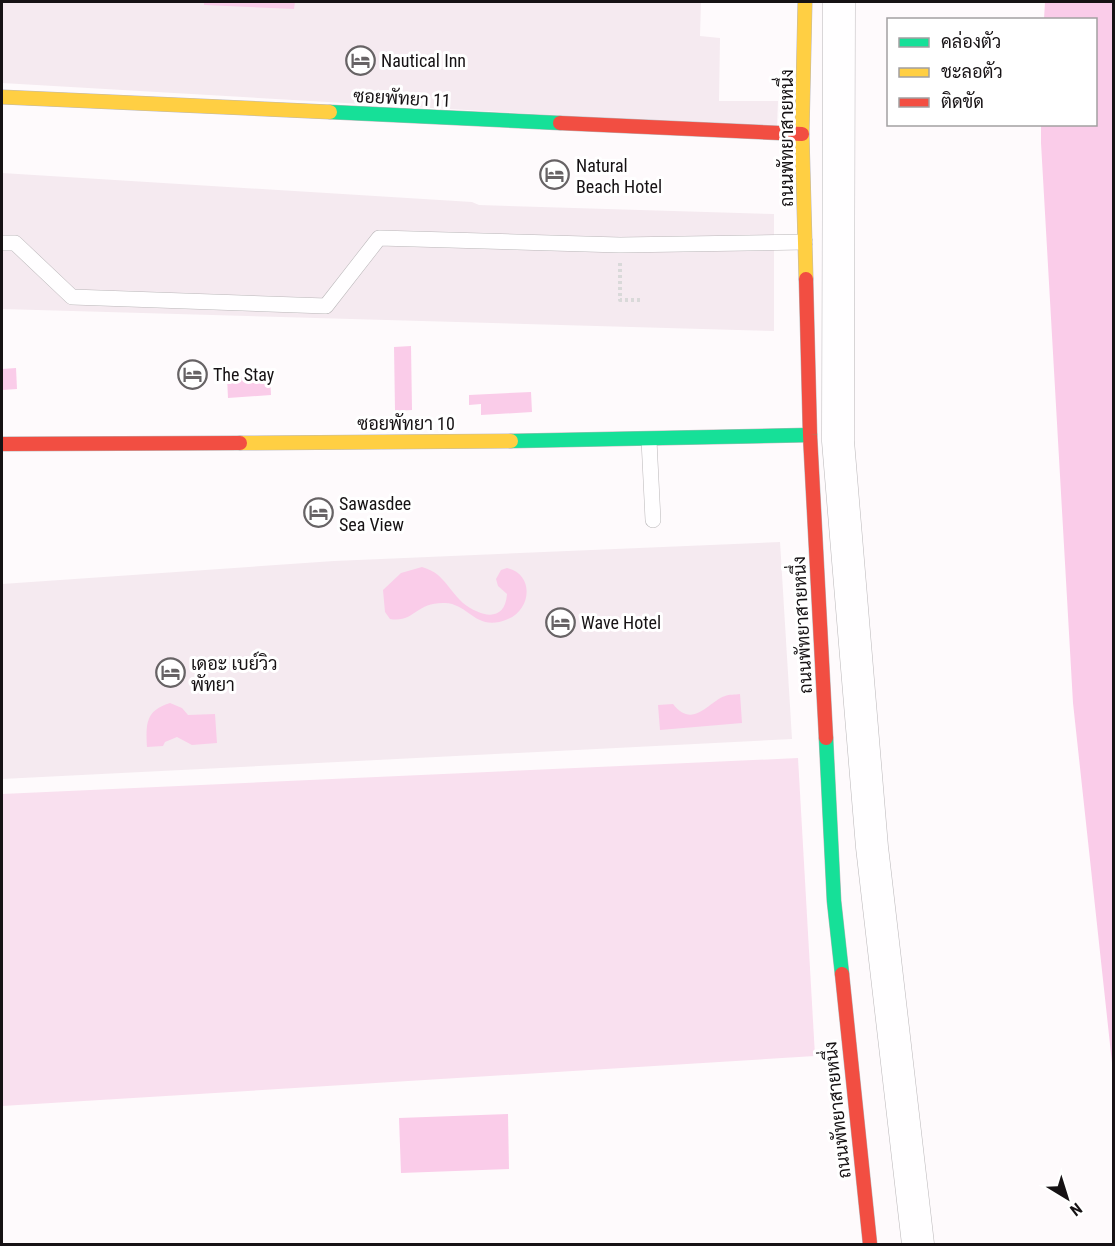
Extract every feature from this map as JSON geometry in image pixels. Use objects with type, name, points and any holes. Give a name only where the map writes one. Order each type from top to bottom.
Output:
[{"type":"street","name":"ถนนพัทยาสายหนึ่ง","points":[[805,2],[802,135],[810,435],[834,901],[870,1245]]},
{"type":"street","points":[[839,2],[838,441],[872,847],[918,1245]]},
{"type":"street","name":"ซอยพัทยา 11","points":[[2,97],[802,135]]},
{"type":"street","name":"ซอยพัทยา 10","points":[[2,444],[649,440],[810,435]]},
{"type":"lane","points":[[2,243],[15,243],[72,297],[326,306],[379,238],[620,245],[805,242]]},
{"type":"lane","points":[[649,440],[653,519]]},
{"type":"path","points":[[620,245],[620,300],[640,300]]},
{"type":"shaded area","name":"Nautical Inn","points":[[2,2],[701,2],[700,36],[720,38],[719,101],[778,101],[777,128],[2,83]]},
{"type":"shaded area","points":[[204,2],[295,2],[294,9],[204,5]]},
{"type":"shaded area","points":[[1045,2],[1113,2],[1113,1072],[1073,703],[1041,143],[1041,126],[1097,126],[1097,18],[1044,18]]},
{"type":"shaded area","points":[[2,173],[472,202],[479,205],[774,214],[774,331],[2,309]]},
{"type":"shaded area","points":[[411,346],[412,410],[395,411],[394,347]]},
{"type":"shaded area","points":[[16,368],[17,389],[2,390],[2,369]]},
{"type":"shaded area","points":[[270,374],[271,395],[228,398],[227,377]]},
{"type":"shaded area","points":[[531,392],[532,412],[481,415],[481,404],[469,405],[469,395]]},
{"type":"shaded area","points":[[780,542],[792,739],[2,779],[2,584],[334,561]]},
{"type":"shaded area","points":[[422,567],[438,575],[463,603],[477,612],[491,615],[502,610],[507,594],[498,586],[496,579],[501,570],[507,568],[522,577],[526,584],[525,600],[522,608],[516,614],[497,622],[488,623],[461,608],[445,603],[427,606],[405,618],[390,619],[385,612],[383,590],[401,573]]},
{"type":"shaded area","points":[[740,694],[742,723],[660,730],[658,705],[673,704],[680,711],[694,714],[725,696]]},
{"type":"shaded area","points":[[170,703],[182,708],[188,715],[215,714],[217,743],[192,745],[177,737],[165,742],[163,746],[147,747],[147,725],[151,714]]},
{"type":"shaded area","points":[[798,758],[815,1056],[2,1106],[2,794]]},
{"type":"shaded area","points":[[508,1114],[509,1169],[401,1173],[399,1118]]},
{"type":"traffic: fast","points":[[330,112],[560,123]]},
{"type":"traffic: fast","points":[[511,441],[810,435]]},
{"type":"traffic: fast","points":[[826,738],[834,901],[842,974]]},
{"type":"traffic: slow","points":[[805,2],[802,134],[806,279]]},
{"type":"traffic: slow","points":[[2,97],[330,112]]},
{"type":"traffic: slow","points":[[240,443],[511,441]]},
{"type":"traffic: jam","points":[[560,123],[802,134]]},
{"type":"traffic: jam","points":[[806,279],[810,435],[826,738]]},
{"type":"traffic: jam","points":[[2,444],[240,443]]},
{"type":"traffic: jam","points":[[842,974],[870,1244]]},
{"type":"place","name":"Nautical Inn","points":[[360,60]]},
{"type":"place","name":"Natural Beach Hotel","points":[[555,175]]},
{"type":"place","name":"The Stay","points":[[192,374]]},
{"type":"place","name":"Sawasdee Sea View","points":[[318,513]]},
{"type":"place","name":"Wave Hotel","points":[[560,622]]},
{"type":"place","name":"เดอะ เบย์วิว พัทยา","points":[[170,673]]}]
